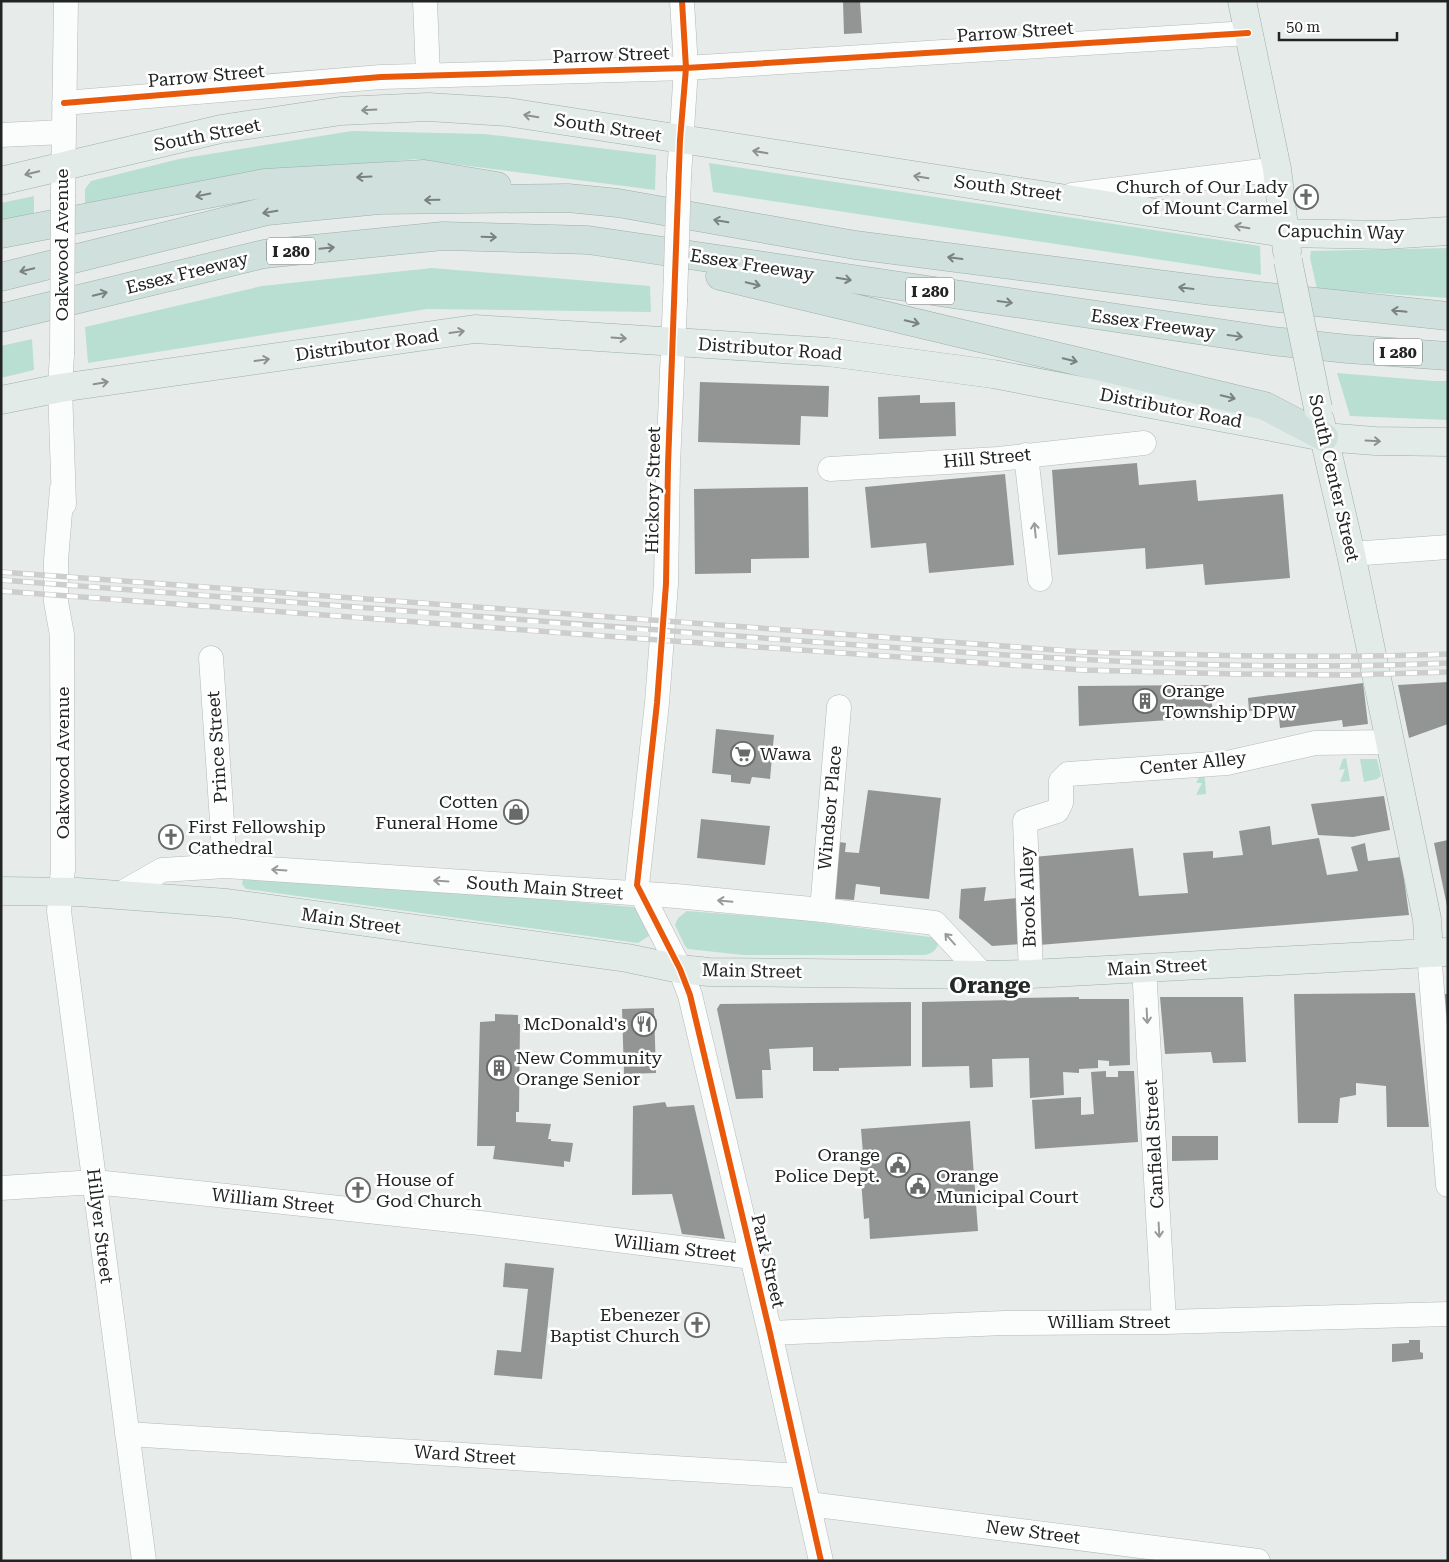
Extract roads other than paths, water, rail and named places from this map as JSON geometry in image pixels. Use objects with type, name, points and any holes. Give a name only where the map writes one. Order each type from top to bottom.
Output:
[{"type":"highway","points":[[1,234],[265,183],[424,174],[568,198]]},
{"type":"highway","name":"Essex Freeway","points":[[1,277],[267,211],[379,200],[568,198],[618,203],[874,248],[1212,292],[1448,316]]},
{"type":"highway","name":"Essex Freeway","points":[[1,318],[264,254],[443,236],[588,240],[1272,341],[1348,349],[1448,356]]},
{"type":"highway","points":[[588,240],[745,282],[1265,406],[1324,437]]},
{"type":"main road","name":"South Center Street","points":[[1242,1],[1276,169],[1288,261],[1318,408],[1351,554],[1427,919],[1438,953]]},
{"type":"main road","name":"South Street","points":[[1,181],[221,130],[341,112],[428,107],[508,112],[1056,197]]},
{"type":"main road","name":"Capuchin Way","points":[[1056,197],[1284,233],[1386,235],[1448,231]]},
{"type":"main road","name":"Distributor Road","points":[[1,400],[60,388],[475,329],[828,352],[993,374],[1324,437],[1375,441],[1448,442]]},
{"type":"main road","name":"Main Street","points":[[1,891],[61,891],[120,894],[227,903],[626,958],[680,969],[709,972],[1031,974],[1438,953]]},
{"type":"street","name":"Oakwood Avenue","points":[[61,891],[63,869],[62,635],[70,602],[70,560],[62,489],[60,388],[66,1]]},
{"type":"street","points":[[425,1],[428,74]]},
{"type":"street","name":"Hickory Street","points":[[680,969],[638,885],[657,703],[666,584],[680,140],[686,68],[682,1]]},
{"type":"street","name":"Parrow Street","points":[[64,103],[428,74],[686,68],[1248,33]]},
{"type":"street","points":[[1,135],[63,132]]},
{"type":"street","name":"South Street","points":[[1056,197],[1276,169]]},
{"type":"street","name":"Hill Street","points":[[830,469],[1026,455],[1144,443]]},
{"type":"street","points":[[1026,455],[1040,579]]},
{"type":"street","points":[[1351,554],[1448,547]]},
{"type":"street","name":"Prince Street","points":[[211,658],[225,866]]},
{"type":"street","name":"Windsor Place","points":[[822,910],[839,707]]},
{"type":"street","name":"Center Alley","points":[[1025,821],[1057,810],[1061,803],[1061,781],[1068,774],[1227,763],[1315,744],[1390,742]]},
{"type":"street","name":"Brook Alley","points":[[1025,821],[1031,974]]},
{"type":"street","name":"South Main Street","points":[[120,894],[162,870],[225,866],[642,894],[822,910],[935,922],[983,975]]},
{"type":"street","name":"Hillyer Street","points":[[61,891],[60,920],[144,1561]]},
{"type":"street","points":[[1438,953],[1448,1185]]},
{"type":"street","name":"Canfield Street","points":[[1144,967],[1164,1322]]},
{"type":"street","name":"Park Street","points":[[680,969],[690,995],[770,1333],[821,1561]]},
{"type":"street","name":"William Street","points":[[1,1188],[95,1182],[489,1224],[752,1257]]},
{"type":"street","name":"William Street","points":[[770,1333],[1004,1323],[1164,1322],[1448,1314]]},
{"type":"street","name":"Ward Street","points":[[127,1434],[802,1476]]},
{"type":"street","name":"New Street","points":[[809,1504],[1258,1561]]},
{"type":"railway","points":[[1,572],[1084,652],[1311,656],[1448,654]]},
{"type":"railway","points":[[1,580],[713,635],[1052,658],[1210,665],[1369,666],[1448,663]]},
{"type":"railway","points":[[1,591],[1083,670],[1350,675],[1448,672]]},
{"type":"place","name":"Church of Our Lady of Mount Carmel","points":[[1306,197]]},
{"type":"place","name":"Orange Township DPW","points":[[1145,701]]},
{"type":"place","name":"Wawa","points":[[743,754]]},
{"type":"place","name":"Cotten Funeral Home","points":[[516,812]]},
{"type":"place","name":"First Fellowship Cathedral","points":[[171,837]]},
{"type":"place","name":"McDonald's","points":[[644,1024]]},
{"type":"place","name":"New Community Orange Senior","points":[[499,1068]]},
{"type":"place","name":"Orange Police Dept.","points":[[898,1165]]},
{"type":"place","name":"Orange Municipal Court","points":[[918,1186]]},
{"type":"place","name":"House of God Church","points":[[358,1190]]},
{"type":"place","name":"Ebenezer Baptist Church","points":[[697,1325]]},
{"type":"district","name":"Orange","points":[[990,985]]}]
